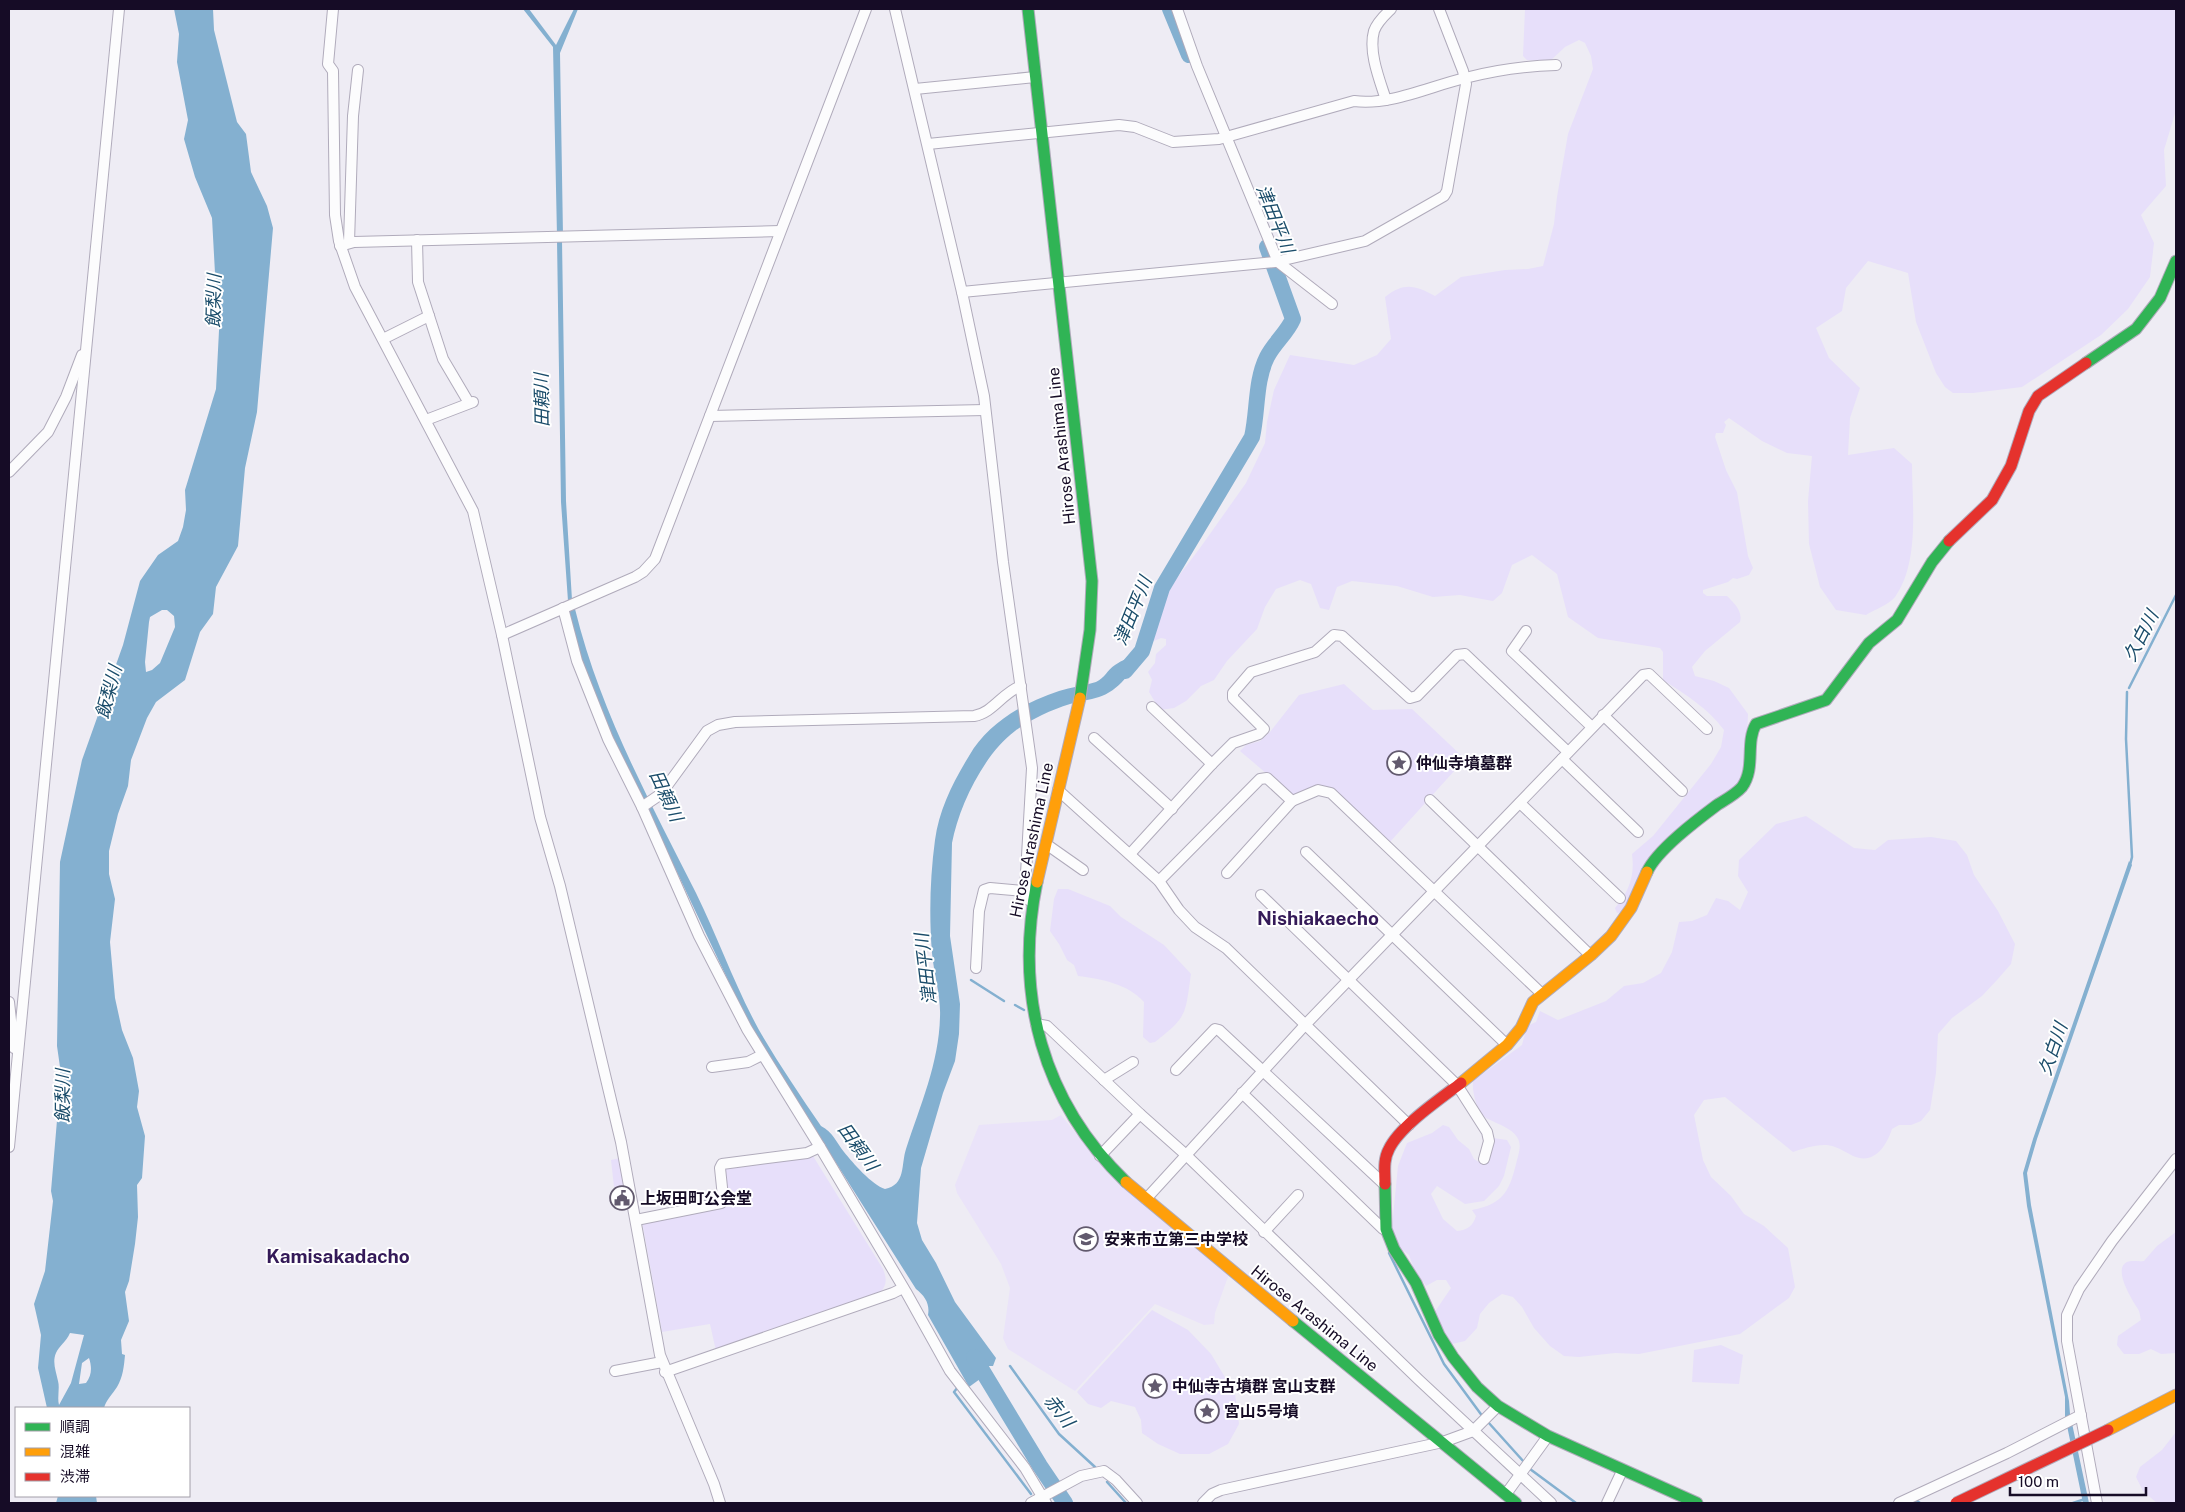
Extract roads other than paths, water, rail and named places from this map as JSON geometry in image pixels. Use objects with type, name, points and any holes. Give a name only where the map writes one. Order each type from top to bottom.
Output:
[{"type":"main road","name":"Hirose Arashima Line","points":[[1028,9],[1092,581],[1090,630],[1077,710],[1032,902],[1028,958],[1036,1024],[1053,1078],[1078,1126],[1100,1156],[1124,1181],[1516,1503]]},
{"type":"main road","points":[[1697,1503],[1677,1499],[1548,1436],[1498,1406],[1477,1387],[1440,1335],[1416,1283],[1394,1249],[1386,1229],[1386,1154],[1396,1138],[1409,1125],[1507,1045],[1521,1028],[1528,1008],[1542,994],[1591,955],[1611,936],[1631,908],[1651,864],[1659,855],[1701,817],[1740,788],[1749,774],[1752,731],[1756,724],[1826,700],[1870,643],[1897,620],[1932,562],[1947,543],[1992,500],[2011,466],[2029,410],[2038,396],[2136,329],[2160,298],[2176,260]]},
{"type":"main road","points":[[1968,1503],[2110,1432],[2176,1395]]},
{"type":"main road","points":[[1956,1503],[2176,1401]]},
{"type":"street","points":[[9,1147],[119,9]]},
{"type":"street","points":[[333,9],[328,64],[333,71],[335,215],[345,244],[355,287],[473,510],[502,635],[540,817],[568,917],[621,1142],[664,1367],[714,1484],[720,1503]]},
{"type":"street","points":[[502,635],[635,577],[643,572],[655,559],[866,9]]},
{"type":"street","points":[[895,9],[979,369],[1032,776],[1025,891],[1027,899],[1032,902]]},
{"type":"street","points":[[1177,9],[1224,139],[1274,263],[1332,304]]},
{"type":"street","points":[[1386,100],[1375,69],[1373,37],[1378,23],[1391,9]]},
{"type":"street","points":[[962,292],[1274,263],[1366,241],[1444,196],[1447,191],[1465,78],[1439,9]]},
{"type":"street","points":[[928,144],[1119,125],[1135,127],[1173,142],[1224,139],[1354,102],[1371,104],[1465,78],[1518,66],[1556,65]]},
{"type":"street","points":[[345,244],[353,116],[358,70]]},
{"type":"street","points":[[915,90],[1035,77]]},
{"type":"street","points":[[345,244],[417,240],[780,232]]},
{"type":"street","points":[[417,240],[418,282],[445,364],[472,402],[426,420]]},
{"type":"street","points":[[383,339],[429,316]]},
{"type":"street","points":[[9,472],[48,432],[66,397],[87,342]]},
{"type":"street","points":[[710,416],[985,410]]},
{"type":"street","points":[[565,608],[577,661],[608,740],[646,805],[699,936],[762,1055],[820,1147],[950,1371],[1025,1468],[1044,1499]]},
{"type":"street","points":[[1526,631],[1512,651],[1592,727]]},
{"type":"street","points":[[1130,854],[1233,743],[1259,734],[1264,729],[1233,698],[1233,693],[1249,674],[1315,652],[1336,634],[1342,636],[1410,698],[1417,696],[1457,655],[1465,654],[1638,832]]},
{"type":"street","points":[[1146,1199],[1185,1154],[1305,1025],[1643,674],[1647,673],[1707,729]]},
{"type":"street","points":[[646,805],[661,794],[707,731],[718,725],[735,722],[974,716],[987,712],[1011,690],[1021,686]]},
{"type":"street","points":[[1152,707],[1212,764]]},
{"type":"street","points":[[1603,715],[1682,791]]},
{"type":"street","points":[[1094,738],[1172,809]]},
{"type":"street","points":[[1160,882],[1260,779],[1267,778],[1292,802]]},
{"type":"street","points":[[1058,790],[1160,882],[1179,910],[1195,927],[1226,948],[1409,1125]]},
{"type":"street","points":[[1227,873],[1292,802],[1318,790],[1331,793],[1542,994]]},
{"type":"street","points":[[1430,800],[1588,953]]},
{"type":"street","points":[[1520,803],[1620,898]]},
{"type":"street","points":[[1046,844],[1083,870]]},
{"type":"street","points":[[1306,852],[1507,1045]]},
{"type":"street","points":[[976,968],[979,912],[984,890],[990,888],[1025,891]]},
{"type":"street","points":[[1260,894],[1457,1085],[1487,1132],[1489,1141],[1484,1159]]},
{"type":"street","points":[[9,1002],[13,1045],[17,1058]]},
{"type":"street","points":[[1036,1024],[1047,1026],[1185,1154],[1264,1232],[1551,1503]]},
{"type":"street","points":[[1176,1070],[1214,1030],[1220,1030],[1385,1185]]},
{"type":"street","points":[[712,1067],[748,1062],[762,1055]]},
{"type":"street","points":[[1104,1080],[1133,1062]]},
{"type":"street","points":[[1242,1093],[1383,1229],[1386,1229]]},
{"type":"street","points":[[1100,1156],[1140,1114]]},
{"type":"street","points":[[636,1220],[721,1203],[724,1197],[720,1168],[722,1164],[807,1153],[820,1147]]},
{"type":"street","points":[[2097,1503],[2067,1341],[2067,1315],[2079,1290],[2112,1241],[2176,1159]]},
{"type":"street","points":[[1264,1232],[1298,1195]]},
{"type":"street","points":[[615,1371],[664,1367],[893,1293],[903,1288]]},
{"type":"street","points":[[1203,1503],[1212,1494],[1221,1490],[1443,1442],[1474,1430],[1498,1406]]},
{"type":"street","points":[[1899,1503],[2007,1453],[2081,1415]]},
{"type":"street","points":[[1506,1494],[1548,1436]]},
{"type":"street","points":[[1031,1503],[1044,1499],[1077,1478],[1099,1471],[1109,1473],[1137,1503]]},
{"type":"street","points":[[1607,1503],[1622,1471]]},
{"type":"water","name":"飯梨川","points":[[174,9],[213,9],[214,30],[237,122],[246,134],[251,172],[267,206],[273,228],[257,412],[245,468],[238,546],[216,587],[213,614],[200,632],[185,680],[156,702],[147,718],[131,760],[128,786],[118,814],[109,851],[109,874],[115,899],[110,942],[115,998],[122,1030],[133,1058],[139,1091],[137,1107],[145,1136],[142,1178],[137,1185],[138,1217],[135,1244],[129,1281],[125,1292],[129,1321],[121,1340],[122,1354],[125,1355],[123,1371],[119,1383],[104,1407],[47,1407],[38,1368],[41,1335],[34,1304],[45,1271],[53,1201],[51,1191],[60,1085],[57,1046],[60,862],[82,760],[123,645],[140,581],[158,555],[178,541],[186,510],[185,490],[216,389],[220,311],[215,273],[212,218],[195,177],[184,139],[188,120],[177,62],[179,34]],"holes":[[[162,610],[167,610],[174,616],[175,627],[160,663],[152,670],[146,672],[145,662],[150,617]],[[70,1333],[84,1335],[71,1383],[59,1405],[59,1384],[54,1360],[57,1350]],[[89,1358],[91,1365],[89,1377],[86,1383],[79,1384],[82,1363]]]},
{"type":"water","points":[[523,9],[529,9],[556,45],[574,9],[578,9],[560,53],[563,236],[557,236],[553,47]]},
{"type":"water","points":[[557,240],[562,240],[566,501],[572,600],[568,601],[561,502]]},
{"type":"water","points":[[575,609],[585,647],[627,754],[696,893],[759,1030],[781,1067],[821,1126],[831,1134],[863,1173],[874,1183],[885,1189],[892,1187],[900,1179],[906,1149],[928,1084],[939,1034],[940,1009],[932,953],[931,882],[937,829],[943,807],[952,786],[977,744],[996,724],[1020,708],[1046,696],[1096,682],[1115,665],[1139,653],[1129,673],[1113,690],[1099,697],[1070,704],[1041,715],[1015,731],[1004,741],[983,767],[967,797],[955,829],[952,843],[950,936],[960,1004],[959,1034],[955,1061],[943,1093],[921,1168],[917,1223],[922,1240],[936,1263],[955,1302],[996,1358],[993,1366],[988,1366],[991,1371],[969,1387],[928,1315],[928,1307],[924,1297],[916,1289],[751,1029],[599,707],[583,665],[568,611]]},
{"type":"water","points":[[2129,861],[2132,865],[2037,1139],[2027,1173],[2031,1205],[2070,1414],[2089,1503],[2083,1503],[2065,1416],[2065,1397],[2027,1206],[2023,1173]]},
{"type":"water","points":[[58,1497],[96,1497],[97,1503],[56,1503]]},
{"type":"waterway","name":"津田平川","points":[[1170,9],[1189,55]]},
{"type":"waterway","name":"津田平川","points":[[1125,671],[1142,651],[1162,588],[1252,437],[1263,366],[1270,352],[1293,319],[1267,247]]},
{"type":"waterway","name":"久白川","points":[[2129,688],[2176,595]]},
{"type":"waterway","name":"久白川","points":[[2127,692],[2126,739],[2132,857],[2130,865]]},
{"type":"waterway","points":[[971,980],[1004,1001]]},
{"type":"waterway","points":[[1015,1005],[1024,1010]]},
{"type":"waterway","points":[[1389,1253],[1444,1364],[1483,1417]]},
{"type":"waterway","name":"田頼川","points":[[974,1357],[1040,1466],[1065,1503]]},
{"type":"waterway","name":"赤川","points":[[1010,1366],[1059,1434],[1095,1467]]},
{"type":"waterway","points":[[958,1387],[954,1392],[1031,1494]]},
{"type":"waterway","points":[[1488,1422],[1524,1462]]},
{"type":"waterway","points":[[1530,1469],[1576,1503]]},
{"type":"waterway","name":"赤川","points":[[1107,1482],[1126,1503]]},
{"type":"waterway","points":[[2073,1503],[2085,1499]]},
{"type":"place","name":"仲仙寺墳墓群","points":[[1399,763]]},
{"type":"place","name":"上坂田町公会堂","points":[[622,1198]]},
{"type":"place","name":"安来市立第三中学校","points":[[1086,1239]]},
{"type":"place","name":"中仙寺古墳群 宮山支群","points":[[1155,1386]]},
{"type":"place","name":"宮山5号墳","points":[[1207,1411]]},
{"type":"district","name":"Nishiakaecho","points":[[1318,918]]},
{"type":"district","name":"Kamisakadacho","points":[[338,1256]]}]
